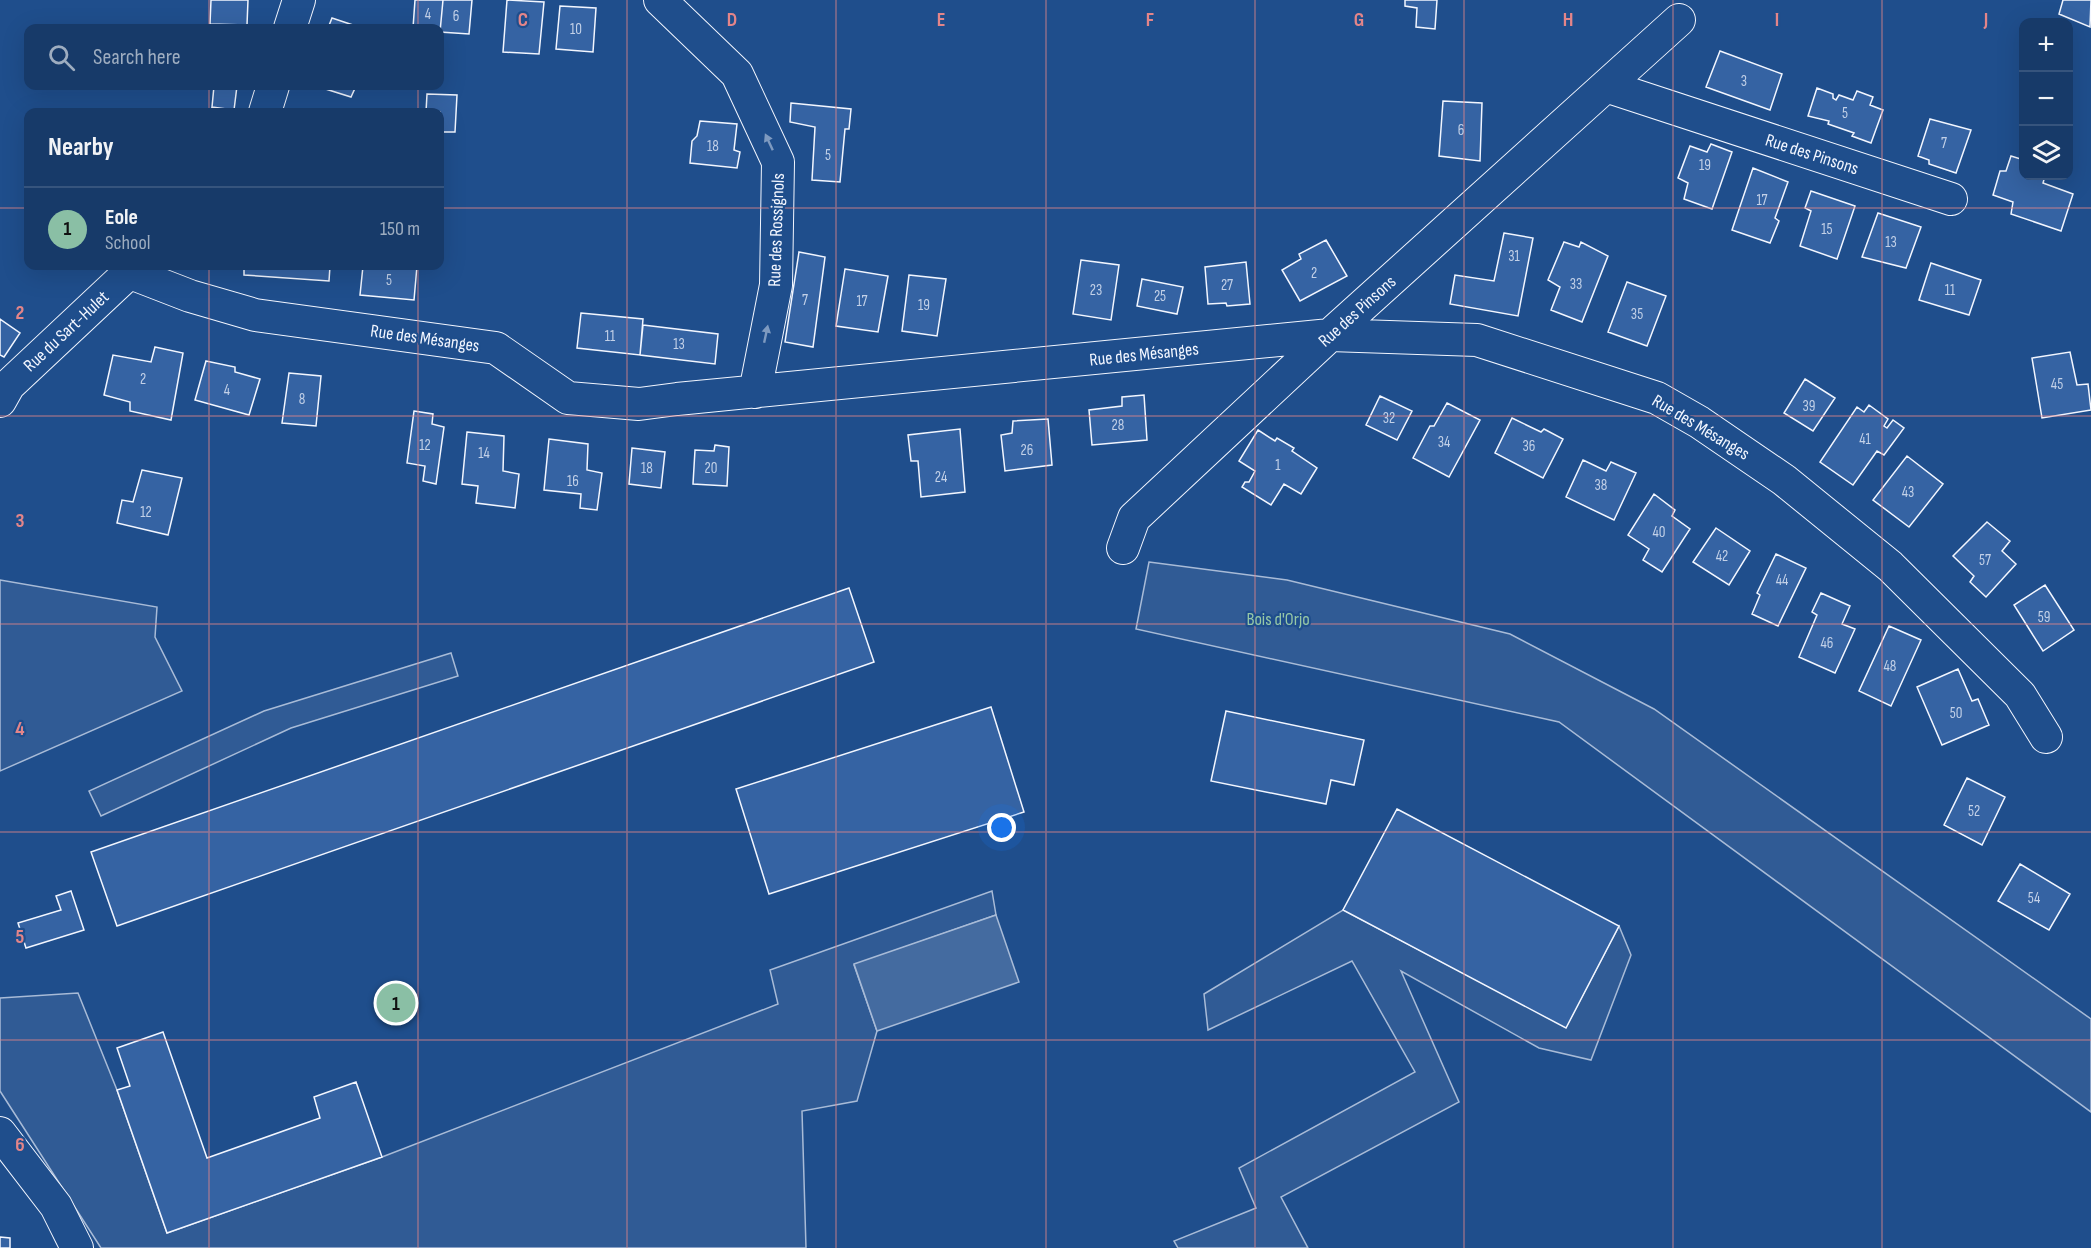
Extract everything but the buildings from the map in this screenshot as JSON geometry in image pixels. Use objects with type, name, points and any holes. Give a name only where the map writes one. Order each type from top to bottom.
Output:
[{"type":"street","points":[[292,24],[299,0]]},
{"type":"street","name":"Rue des Rossignols","points":[[660,0],[738,74],[778,162],[776,285],[754,392]]},
{"type":"street","name":"Rue des Pinsons","points":[[1123,548],[1134,518],[1330,335],[1679,20]]},
{"type":"street","name":"Rue des Pinsons","points":[[1606,86],[1951,199]]},
{"type":"street","points":[[266,108],[272,90]]},
{"type":"street","name":"Rue du Sart-Hulet","points":[[0,400],[9,385],[131,270]]},
{"type":"street","name":"Rue des Mésanges","points":[[134,270],[190,296],[255,315],[496,348],[568,398],[639,404],[1330,335],[1477,340],[1657,398],[1699,422],[1784,480],[1890,566],[2020,695],[2046,737]]},
{"type":"street","points":[[0,1133],[56,1206],[77,1248]]},
{"type":"shaded area","name":"Bois d'Orjo","points":[[1149,562],[1287,580],[1510,634],[1654,709],[2091,1019],[2091,1112],[1559,722],[1136,629]]},
{"type":"shaded area","points":[[0,580],[157,607],[155,637],[182,691],[0,771]]},
{"type":"shaded area","points":[[451,653],[458,676],[291,728],[101,816],[89,791],[264,711]]},
{"type":"shaded area","points":[[992,891],[996,915],[854,965],[877,1031],[857,1101],[802,1111],[806,1248],[101,1248],[0,1091],[0,998],[78,993],[117,1090],[167,1233],[382,1157],[778,1004],[770,970]]},
{"type":"shaded area","points":[[1343,910],[1566,1027],[1619,926],[1631,955],[1591,1060],[1539,1048],[1401,971],[1459,1102],[1281,1197],[1308,1248],[1178,1248],[1174,1241],[1256,1208],[1239,1168],[1415,1072],[1352,961],[1208,1030],[1204,994]]},
{"type":"shaded area","points":[[996,915],[1019,982],[877,1031],[854,964]]},
{"type":"place","name":"Eole","points":[[396,1003]]}]
